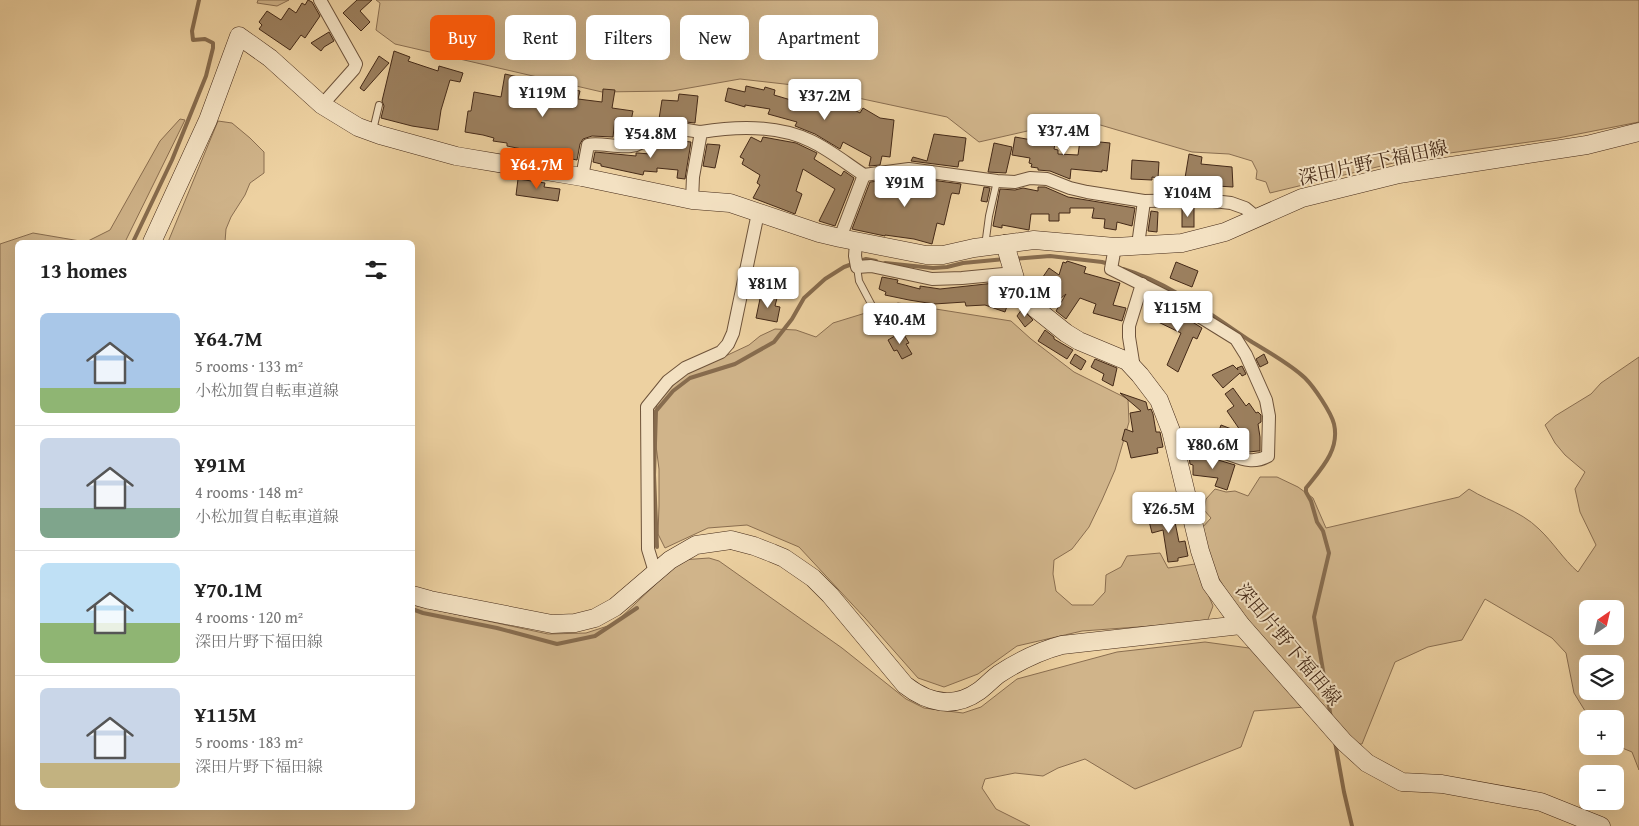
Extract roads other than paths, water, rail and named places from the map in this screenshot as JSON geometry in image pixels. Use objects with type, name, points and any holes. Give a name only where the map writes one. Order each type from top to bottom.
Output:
[{"type":"main road","points":[[153,240],[208,120],[239,36],[270,58],[322,104],[358,127],[456,156],[582,177],[692,200],[730,203],[848,240],[926,255],[943,255],[1004,244]]},
{"type":"main road","name":"深田片野下福田線","points":[[1601,826],[1541,802],[1442,784],[1402,782],[1367,763],[1344,742],[1241,625],[1211,584],[1200,551],[1171,431],[1159,400],[1134,368],[1126,361],[1080,340],[1050,320],[1027,298],[1017,285],[1004,244],[1034,240],[1115,246],[1182,243],[1225,232],[1302,198],[1399,174],[1587,145],[1639,132]]},
{"type":"main road","points":[[415,596],[552,624],[575,623],[595,618],[615,607],[670,560],[689,548],[696,545],[731,540],[772,552],[813,578],[830,595],[905,685],[923,697],[941,701],[958,701],[970,697],[981,690],[997,675],[1023,659],[1043,650],[1062,645],[1241,625]]},
{"type":"street","points":[[320,0],[356,64],[354,69],[322,104]]},
{"type":"street","points":[[582,177],[588,145],[637,146],[650,133],[660,130],[674,129],[700,132],[760,128],[784,131],[812,141],[864,175],[909,169],[997,181],[1016,182],[1030,178],[1047,179],[1087,192],[1144,201],[1204,200],[1231,203],[1245,208],[1256,217]]},
{"type":"street","points":[[692,200],[693,177],[700,132]]},
{"type":"street","points":[[864,175],[848,240],[855,256],[857,267],[871,266],[932,279],[1014,273]]},
{"type":"street","points":[[1138,245],[1144,201]]},
{"type":"street","points":[[655,572],[648,548],[647,407],[668,381],[686,368],[721,352],[728,344],[733,333],[758,213]]},
{"type":"street","points":[[1115,246],[1112,269],[1173,300],[1236,339],[1266,400],[1269,416],[1268,456],[1254,461],[1240,459],[1201,447],[1175,450]]},
{"type":"street","points":[[1134,368],[1129,326],[1142,284]]},
{"type":"lane","points":[[373,132],[379,105]]},
{"type":"lane","points":[[985,246],[989,216],[997,181]]},
{"type":"lane","points":[[857,267],[858,282],[878,317]]},
{"type":"waterway","points":[[134,240],[172,160],[206,76],[213,43],[205,39],[193,40],[192,31],[199,0]]},
{"type":"waterway","points":[[1014,259],[1050,256],[1109,264]]},
{"type":"waterway","points":[[657,547],[654,475],[656,411],[673,391],[690,378],[735,364],[774,342],[792,319],[804,298],[825,279],[844,267],[866,259],[876,261]]},
{"type":"waterway","points":[[885,263],[933,268],[1005,259]]},
{"type":"waterway","points":[[1123,269],[1157,282],[1173,291],[1293,368],[1313,387],[1332,419],[1335,433],[1332,451],[1306,488],[1317,522],[1323,531],[1329,553],[1314,617],[1331,718]]},
{"type":"waterway","points":[[415,610],[497,628],[557,644],[595,636],[637,608]]},
{"type":"waterway","points":[[1335,742],[1352,826]]}]
